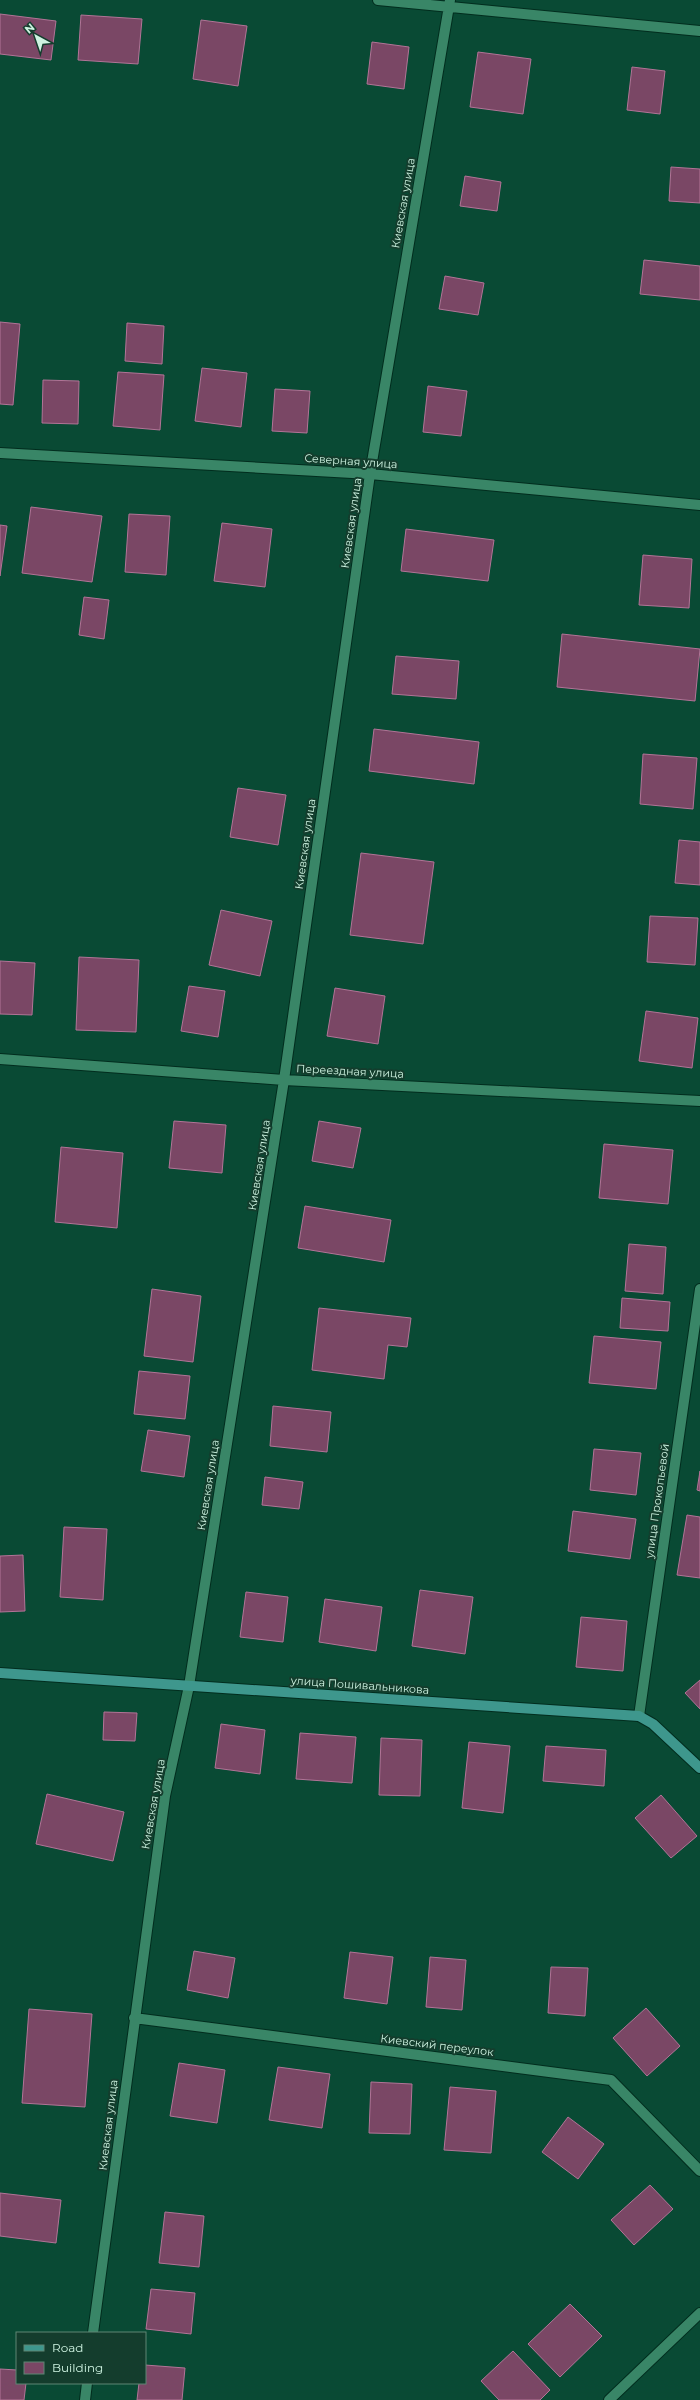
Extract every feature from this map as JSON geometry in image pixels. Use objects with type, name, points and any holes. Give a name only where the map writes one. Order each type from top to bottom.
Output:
[{"type":"main road","name":"улица Пошивальникова","points":[[0,1673],[638,1716],[653,1724],[700,1768]]},
{"type":"lane","points":[[378,0],[450,3],[700,32]]},
{"type":"lane","name":"Киевская улица","points":[[93,2332],[134,2018],[165,1796],[189,1686],[284,1080],[370,474],[450,3]]},
{"type":"lane","name":"Северная улица","points":[[0,452],[370,474],[700,505]]},
{"type":"lane","name":"Переездная улица","points":[[0,1059],[284,1080],[700,1101]]},
{"type":"lane","name":"улица Прокопьевой","points":[[638,1716],[700,1289]]},
{"type":"lane","name":"Киевский переулок","points":[[134,2018],[611,2080],[700,2171]]},
{"type":"lane","points":[[609,2400],[700,2313]]},
{"type":"lane","points":[[85,2400],[87,2384]]},
{"type":"building","points":[[0,14],[56,21],[51,60],[0,54]]},
{"type":"building","points":[[81,15],[142,19],[138,64],[78,60]]},
{"type":"building","points":[[201,20],[247,26],[238,86],[193,79]]},
{"type":"building","points":[[372,42],[409,47],[404,89],[367,84]]},
{"type":"building","points":[[478,52],[531,59],[523,114],[470,107]]},
{"type":"building","points":[[632,67],[665,71],[660,114],[627,110]]},
{"type":"building","points":[[671,167],[700,169],[700,203],[669,201]]},
{"type":"building","points":[[465,176],[501,182],[497,211],[460,206]]},
{"type":"building","points":[[644,260],[700,266],[700,300],[640,294]]},
{"type":"building","points":[[445,276],[484,283],[478,315],[439,309]]},
{"type":"building","points":[[0,322],[20,324],[13,405],[0,404]]},
{"type":"building","points":[[127,323],[164,326],[162,364],[125,361]]},
{"type":"building","points":[[202,368],[247,373],[241,427],[195,421]]},
{"type":"building","points":[[118,372],[164,375],[160,430],[113,426]]},
{"type":"building","points":[[43,380],[79,381],[78,424],[42,423]]},
{"type":"building","points":[[428,386],[467,391],[461,436],[423,432]]},
{"type":"building","points":[[275,389],[310,391],[307,433],[272,431]]},
{"type":"building","points":[[31,507],[102,516],[92,582],[22,573]]},
{"type":"building","points":[[129,514],[170,516],[166,575],[125,572]]},
{"type":"building","points":[[222,523],[272,529],[265,587],[214,581]]},
{"type":"building","points":[[0,525],[7,526],[0,576]]},
{"type":"building","points":[[406,529],[494,540],[488,581],[401,571]]},
{"type":"building","points":[[643,555],[692,559],[689,608],[639,605]]},
{"type":"building","points":[[84,597],[109,600],[104,639],[79,635]]},
{"type":"building","points":[[562,634],[700,649],[695,701],[557,687]]},
{"type":"building","points":[[396,656],[459,661],[456,699],[392,694]]},
{"type":"building","points":[[374,729],[479,742],[474,784],[369,771]]},
{"type":"building","points":[[643,754],[697,758],[693,809],[640,804]]},
{"type":"building","points":[[238,788],[286,795],[278,845],[230,837]]},
{"type":"building","points":[[679,840],[700,842],[700,885],[675,883]]},
{"type":"building","points":[[361,853],[434,862],[423,944],[350,935]]},
{"type":"building","points":[[221,910],[272,921],[260,976],[209,965]]},
{"type":"building","points":[[650,916],[698,918],[695,965],[647,962]]},
{"type":"building","points":[[79,957],[139,960],[136,1032],[76,1030]]},
{"type":"building","points":[[0,961],[35,963],[32,1015],[0,1014]]},
{"type":"building","points":[[189,986],[225,991],[218,1037],[181,1031]]},
{"type":"building","points":[[335,988],[385,996],[378,1044],[327,1036]]},
{"type":"building","points":[[646,1011],[698,1018],[692,1068],[639,1061]]},
{"type":"building","points":[[174,1121],[226,1125],[222,1173],[169,1168]]},
{"type":"building","points":[[319,1121],[361,1128],[353,1168],[312,1161]]},
{"type":"building","points":[[604,1144],[673,1150],[668,1204],[599,1198]]},
{"type":"building","points":[[61,1147],[123,1153],[117,1228],[55,1222]]},
{"type":"building","points":[[305,1206],[391,1220],[384,1262],[298,1248]]},
{"type":"building","points":[[629,1244],[666,1247],[663,1294],[625,1291]]},
{"type":"building","points":[[152,1289],[201,1296],[193,1362],[144,1356]]},
{"type":"building","points":[[622,1298],[670,1302],[668,1331],[620,1328]]},
{"type":"building","points":[[319,1308],[411,1318],[407,1347],[388,1345],[384,1379],[312,1370]]},
{"type":"building","points":[[594,1336],[661,1342],[656,1389],[589,1383]]},
{"type":"building","points":[[139,1371],[190,1376],[185,1419],[134,1414]]},
{"type":"building","points":[[273,1406],[331,1412],[327,1452],[270,1446]]},
{"type":"building","points":[[148,1430],[190,1436],[184,1477],[141,1471]]},
{"type":"building","points":[[594,1449],[641,1453],[636,1495],[590,1490]]},
{"type":"building","points":[[700,1471],[700,1491],[697,1490]]},
{"type":"building","points":[[265,1477],[303,1482],[299,1509],[262,1505]]},
{"type":"building","points":[[573,1511],[636,1519],[630,1559],[568,1551]]},
{"type":"building","points":[[687,1515],[700,1517],[700,1578],[677,1575]]},
{"type":"building","points":[[64,1527],[107,1529],[103,1600],[60,1597]]},
{"type":"building","points":[[23,1555],[25,1611],[0,1612],[0,1556]]},
{"type":"building","points":[[420,1590],[473,1597],[465,1654],[412,1646]]},
{"type":"building","points":[[246,1592],[288,1597],[283,1642],[240,1637]]},
{"type":"building","points":[[325,1599],[382,1607],[376,1651],[319,1642]]},
{"type":"building","points":[[581,1617],[627,1621],[623,1671],[576,1667]]},
{"type":"building","points":[[700,1680],[700,1709],[685,1693]]},
{"type":"building","points":[[104,1712],[137,1713],[135,1741],[103,1740]]},
{"type":"building","points":[[221,1724],[265,1730],[260,1774],[215,1768]]},
{"type":"building","points":[[300,1733],[356,1737],[352,1783],[296,1779]]},
{"type":"building","points":[[381,1738],[422,1740],[420,1796],[379,1795]]},
{"type":"building","points":[[469,1742],[510,1746],[503,1813],[462,1808]]},
{"type":"building","points":[[546,1746],[606,1750],[604,1786],[543,1781]]},
{"type":"building","points":[[47,1794],[124,1812],[113,1861],[36,1844]]},
{"type":"building","points":[[661,1795],[697,1836],[671,1858],[635,1818]]},
{"type":"building","points":[[194,1951],[235,1958],[228,1998],[187,1990]]},
{"type":"building","points":[[350,1952],[393,1957],[387,2004],[344,1998]]},
{"type":"building","points":[[430,1957],[466,1960],[462,2010],[426,2007]]},
{"type":"building","points":[[551,1967],[588,1968],[585,2016],[548,2013]]},
{"type":"building","points":[[646,2008],[680,2046],[647,2076],[613,2038]]},
{"type":"building","points":[[29,2009],[92,2014],[85,2107],[22,2103]]},
{"type":"building","points":[[179,2063],[225,2070],[217,2123],[170,2116]]},
{"type":"building","points":[[278,2067],[330,2074],[322,2128],[269,2120]]},
{"type":"building","points":[[371,2082],[412,2084],[410,2134],[369,2133]]},
{"type":"building","points":[[450,2087],[496,2091],[491,2153],[444,2150]]},
{"type":"building","points":[[568,2117],[604,2144],[578,2179],[542,2152]]},
{"type":"building","points":[[650,2185],[673,2209],[634,2245],[611,2220]]},
{"type":"building","points":[[0,2193],[61,2200],[56,2243],[0,2236]]},
{"type":"building","points":[[165,2212],[204,2216],[199,2267],[159,2263]]},
{"type":"building","points":[[151,2289],[195,2293],[191,2334],[146,2329]]},
{"type":"building","points":[[570,2304],[602,2336],[560,2377],[528,2344]]},
{"type":"building","points":[[513,2351],[550,2390],[540,2400],[499,2400],[481,2381]]},
{"type":"building","points":[[146,2365],[185,2368],[182,2400],[137,2400],[139,2384],[146,2384]]},
{"type":"building","points":[[0,2369],[16,2370],[16,2384],[26,2384],[24,2400],[0,2400]]}]
